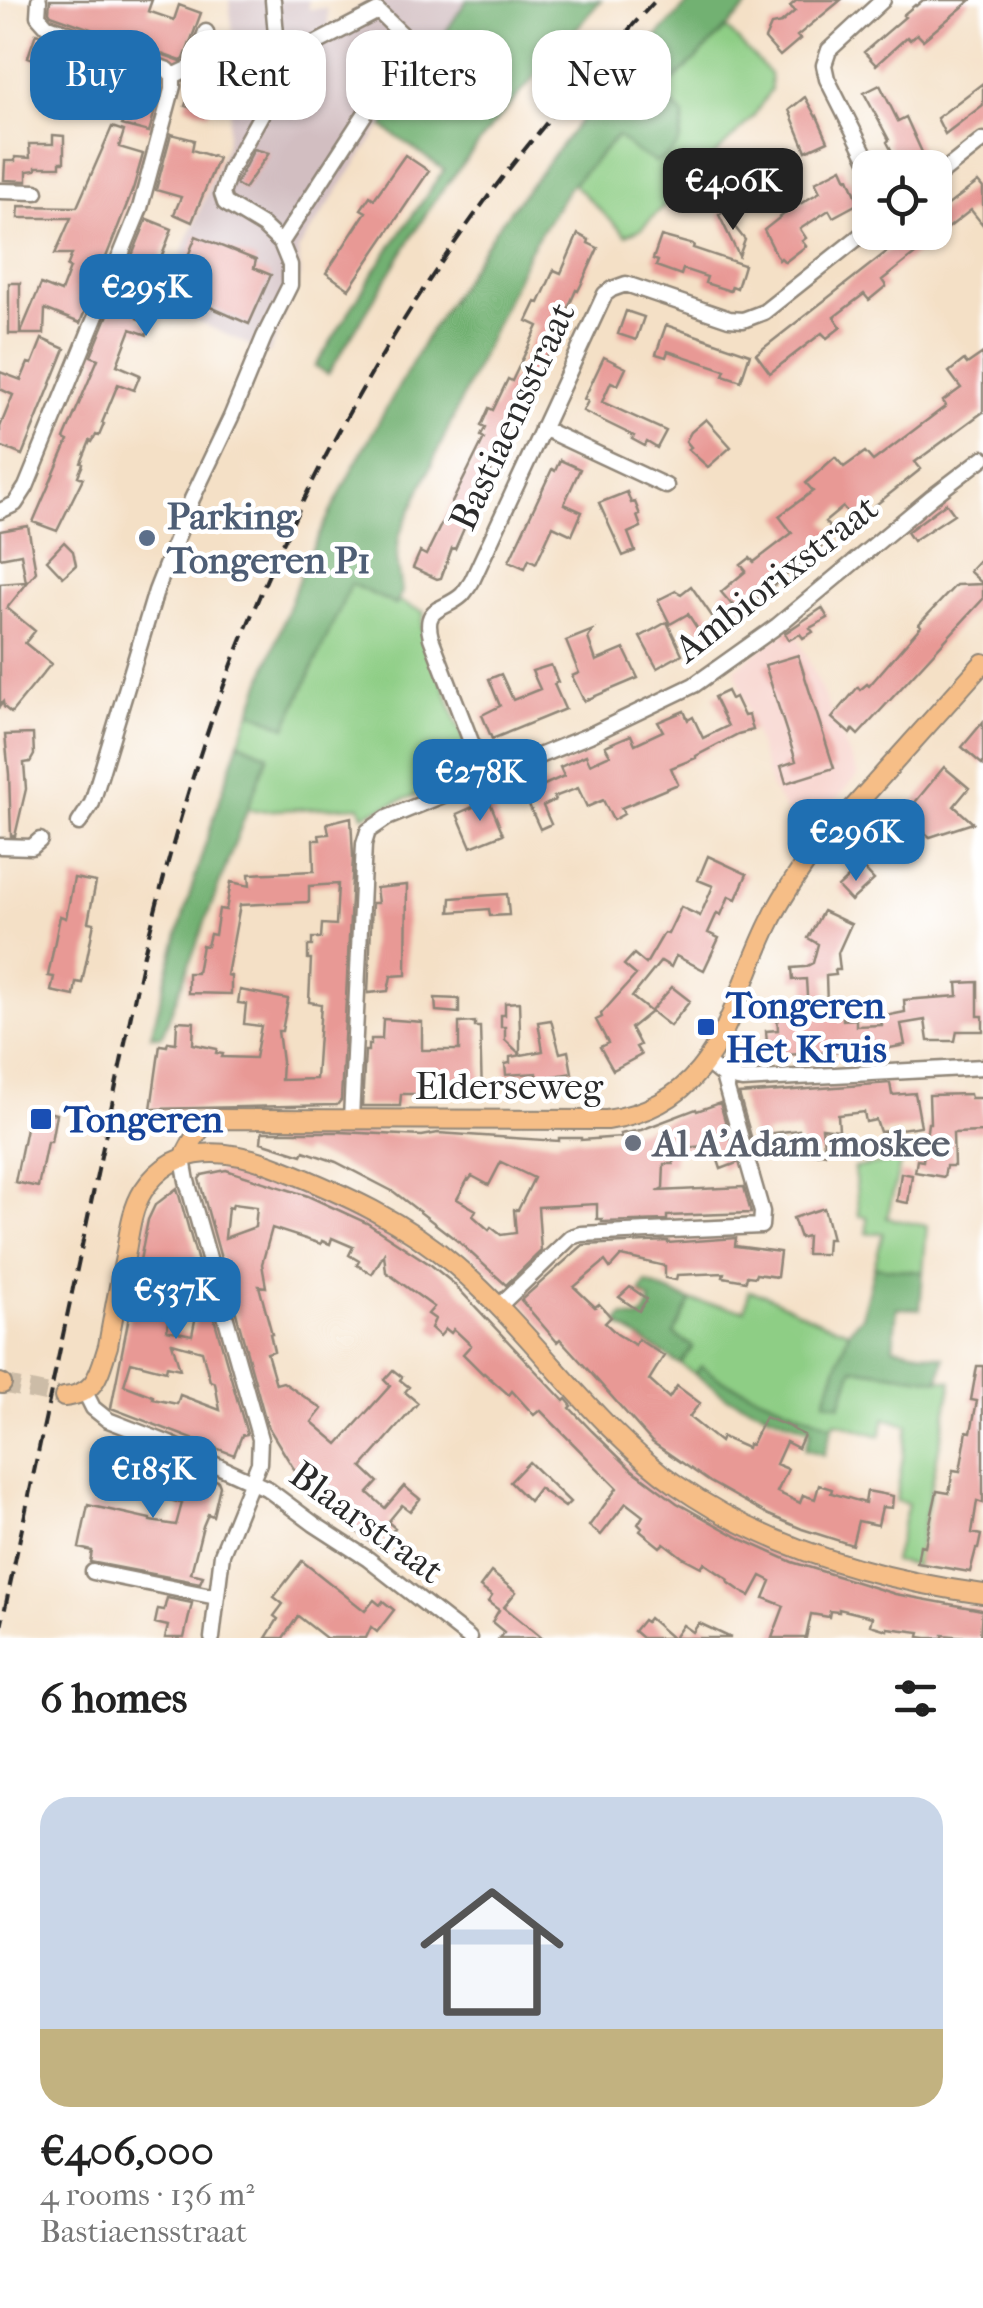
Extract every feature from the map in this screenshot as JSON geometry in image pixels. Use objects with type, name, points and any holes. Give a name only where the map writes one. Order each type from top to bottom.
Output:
[{"type":"main road","name":"Elderseweg","points":[[183,1159],[198,1131],[210,1121],[589,1120],[625,1117],[670,1099],[707,1063],[770,921],[811,855],[983,663]]},
{"type":"main road","points":[[64,1398],[85,1392],[94,1382],[108,1346],[132,1217],[148,1184],[183,1159],[211,1152],[238,1154],[360,1202],[424,1240],[498,1307],[617,1436],[701,1501],[823,1557],[900,1579],[983,1592]]},
{"type":"street","points":[[0,510],[15,504],[26,487],[140,208],[173,76],[168,70],[46,25],[38,16],[39,0]]},
{"type":"street","points":[[273,0],[276,30]]},
{"type":"street","points":[[863,150],[827,79],[824,65],[828,50],[883,0]]},
{"type":"street","points":[[281,243],[411,44],[378,11],[326,38]]},
{"type":"street","points":[[173,76],[181,72]]},
{"type":"street","points":[[79,823],[92,803],[156,591],[192,499],[290,286],[290,265],[281,243],[263,226],[225,203],[222,194],[229,172],[258,120]]},
{"type":"street","points":[[952,165],[983,140]]},
{"type":"street","points":[[0,191],[36,192]]},
{"type":"street","name":"Bastiaensstraat","points":[[485,778],[432,638],[430,620],[438,607],[463,594],[472,581],[605,294],[626,284],[743,320],[764,312],[852,242]]},
{"type":"street","points":[[542,428],[666,486]]},
{"type":"street","name":"Ambiorixstraat","points":[[351,1119],[365,837],[373,826],[590,736],[694,685],[777,626],[983,458]]},
{"type":"street","points":[[0,846],[32,848],[40,840]]},
{"type":"street","points":[[707,1063],[722,1076],[742,1080],[983,1067]]},
{"type":"street","points":[[498,1307],[570,1237],[761,1226],[762,1212],[722,1076]]},
{"type":"street","name":"Blaarstraat","points":[[183,1159],[260,1439],[259,1463],[252,1482],[368,1559],[470,1638]]},
{"type":"street","points":[[85,1392],[93,1408],[108,1420],[252,1482],[222,1554],[212,1638]]},
{"type":"street","points":[[93,1572],[216,1598]]},
{"type":"shaded area","points":[[229,0],[308,0],[309,9],[327,8],[329,30],[369,0],[467,0],[447,30],[346,30],[346,120],[386,120],[298,250],[301,275],[269,354],[161,305],[226,145],[229,120],[326,120],[326,30],[232,30]]},
{"type":"shaded area","points":[[793,625],[858,775],[803,838],[771,787],[735,669]]},
{"type":"green space","points":[[467,0],[601,0],[575,30],[532,30],[532,80],[512,103],[512,30],[447,30]]},
{"type":"green space","points":[[691,0],[754,0],[671,83],[671,30],[663,30]]},
{"type":"green space","points":[[726,28],[770,74],[771,89],[753,117],[641,229],[626,235],[573,184],[618,136],[636,152],[649,120],[671,120],[671,83]]},
{"type":"green space","points":[[671,102],[684,116],[675,149],[656,162],[617,136],[567,190],[529,251],[399,536],[397,559],[402,592],[396,605],[351,584],[286,727],[251,711],[303,567],[354,466],[429,333],[496,229],[581,120],[671,120]]},
{"type":"green space","points":[[388,120],[497,120],[432,204],[328,374],[315,367],[444,170],[383,127]]},
{"type":"green space","points":[[351,583],[396,605],[398,601],[424,612],[422,627],[473,759],[472,770],[466,776],[363,815],[360,806],[255,811],[246,808],[268,755],[239,742],[251,711],[286,726]]},
{"type":"green space","points":[[239,742],[268,755],[162,1036],[151,1036],[192,888]]},
{"type":"green space","points":[[901,1160],[887,1218],[927,1226],[923,1272],[874,1267],[883,1233],[867,1233],[867,1217],[859,1216],[854,1168]]},
{"type":"green space","points":[[874,1267],[923,1272],[920,1309],[897,1308],[893,1347],[944,1357],[939,1380],[853,1368],[840,1405],[825,1401],[849,1331],[862,1316]]},
{"type":"green space","points":[[646,1283],[691,1301],[674,1334],[693,1347],[680,1364],[620,1326],[623,1316],[639,1319],[645,1313],[651,1301],[640,1293]]},
{"type":"green space","points":[[749,1291],[849,1331],[825,1400],[840,1405],[853,1368],[952,1381],[916,1566],[894,1561],[908,1504],[896,1501],[908,1425],[885,1418],[880,1436],[835,1422],[833,1426],[721,1380],[701,1367],[695,1374],[680,1364],[692,1347],[673,1334],[691,1301],[745,1310]]},
{"type":"green space","points":[[701,1366],[721,1380],[833,1426],[824,1455],[805,1449],[811,1430],[726,1397],[695,1374]]},
{"type":"building","points":[[50,0],[152,0],[148,11],[174,20],[179,5],[201,13],[195,30],[181,30],[181,61],[161,54],[161,30],[93,30],[49,12]]},
{"type":"building","points":[[797,0],[841,0],[797,36],[800,39],[780,56],[765,39],[771,25],[781,23],[795,11],[790,6]]},
{"type":"building","points":[[923,0],[971,0],[923,40],[917,34],[910,40],[907,37],[876,65],[864,52]]},
{"type":"building","points":[[983,83],[983,105],[945,134],[937,118]]},
{"type":"building","points":[[880,85],[898,121],[906,117],[921,150],[891,150],[864,93]]},
{"type":"building","points":[[805,97],[828,141],[806,151],[789,110]]},
{"type":"building","points":[[123,120],[152,120],[149,132],[122,125]]},
{"type":"building","points":[[112,127],[124,131],[119,147],[143,154],[80,323],[45,309],[44,334],[20,334],[41,284],[61,292],[72,254],[55,254],[71,218],[18,218],[19,206],[77,207]]},
{"type":"building","points":[[171,134],[194,140],[192,150],[218,158],[192,222],[174,214],[181,197],[156,190]]},
{"type":"building","points":[[53,135],[64,136],[64,162],[60,162],[60,167],[36,167],[27,171],[27,181],[4,180],[5,161],[30,158],[29,144],[53,144]]},
{"type":"building","points":[[254,149],[269,153],[244,189],[236,184]]},
{"type":"building","points":[[405,155],[429,171],[349,289],[326,273],[366,212],[361,209],[370,196],[374,199]]},
{"type":"building","points":[[842,168],[852,186],[852,207],[833,217],[829,210],[800,229],[806,246],[785,262],[779,260],[764,230],[820,192],[815,182]]},
{"type":"building","points":[[978,182],[983,188],[983,225],[971,210],[952,225],[952,202]]},
{"type":"building","points":[[723,212],[745,240],[739,256],[719,215]]},
{"type":"building","points":[[147,219],[172,229],[158,266],[180,276],[196,236],[256,260],[254,268],[271,275],[249,324],[151,281],[137,318],[151,324],[147,335],[131,329],[117,365],[140,375],[134,390],[118,384],[99,436],[90,441],[78,476],[83,478],[57,531],[33,522],[68,441],[64,439],[98,359],[91,356]]},
{"type":"building","points":[[578,234],[598,248],[529,388],[476,510],[473,508],[441,578],[437,579],[413,568],[420,552],[426,555],[484,438],[481,436],[485,428],[481,426],[489,408],[493,410],[508,379],[512,381],[538,326],[527,321],[536,302],[539,303],[554,270],[561,273]]},
{"type":"building","points":[[661,236],[744,265],[737,288],[732,286],[730,291],[705,283],[707,277],[683,269],[681,275],[656,266],[658,261],[653,259]]},
{"type":"building","points":[[889,250],[920,250],[882,280],[886,286],[869,300],[864,294],[834,317],[841,327],[827,338],[822,333],[770,373],[756,354]]},
{"type":"building","points":[[9,283],[20,283],[20,334],[9,334]]},
{"type":"building","points":[[626,311],[644,317],[636,340],[618,334]]},
{"type":"building","points":[[666,325],[750,354],[741,381],[723,375],[725,370],[668,351],[666,357],[656,354]]},
{"type":"building","points":[[42,339],[65,349],[22,455],[0,446],[0,427],[13,395],[0,389],[0,372],[21,380]]},
{"type":"building","points":[[983,353],[983,412],[915,462],[921,469],[862,516],[857,518],[853,511],[849,514],[843,507],[825,522],[836,535],[741,612],[732,605],[721,592],[746,571],[741,565],[750,558],[754,562],[792,533],[779,516],[813,491],[806,483],[835,457],[844,467],[865,452],[873,461],[946,406],[943,401],[961,388],[949,372],[964,360],[967,364]]},
{"type":"building","points":[[604,357],[626,368],[618,385],[611,382],[602,402],[666,431],[657,448],[647,442],[645,446],[632,439],[634,436],[583,411],[588,401],[584,399]]},
{"type":"building","points":[[706,419],[731,447],[708,467],[688,449],[691,447],[686,441]]},
{"type":"building","points":[[560,460],[580,469],[564,504],[582,512],[572,535],[553,526],[536,563],[529,559],[525,568],[509,561],[552,469],[555,471]]},
{"type":"building","points":[[627,492],[631,503],[635,502],[641,527],[628,533],[635,551],[623,556],[599,503]]},
{"type":"building","points":[[946,503],[954,514],[913,541],[907,532]]},
{"type":"building","points":[[28,526],[36,572],[7,608],[35,631],[25,643],[51,664],[11,713],[3,702],[0,706],[0,584],[26,582],[21,554],[0,558],[0,531]]},
{"type":"building","points":[[64,542],[73,551],[76,565],[63,577],[47,560]]},
{"type":"building","points":[[983,556],[983,584],[969,571]]},
{"type":"building","points":[[983,584],[983,599],[858,735],[853,730],[850,734],[832,718],[858,687],[860,690],[869,686],[956,585]]},
{"type":"building","points":[[691,586],[714,619],[710,622],[716,631],[704,639],[688,614],[670,624],[658,600],[676,591],[681,594]]},
{"type":"building","points":[[822,608],[828,618],[810,628],[813,632],[803,638],[800,634],[789,640],[785,633]]},
{"type":"building","points":[[667,622],[682,654],[657,668],[640,637]]},
{"type":"building","points":[[593,630],[588,638],[596,661],[624,649],[638,678],[584,701],[572,676],[579,673],[566,641]]},
{"type":"building","points":[[798,655],[834,768],[786,783],[781,766],[796,761],[765,665]]},
{"type":"building","points":[[551,665],[565,709],[492,739],[482,715],[500,706],[489,679],[501,674],[513,700],[540,689],[532,671]]},
{"type":"building","points":[[727,691],[731,699],[735,697],[744,716],[749,715],[753,730],[671,768],[678,784],[621,808],[624,814],[613,820],[603,800],[587,807],[578,788],[554,797],[543,806],[551,824],[540,829],[520,785],[538,777],[542,786],[564,776],[560,767],[586,755],[590,764],[610,755],[605,746],[631,735],[635,744],[663,731],[658,722],[684,711],[688,720],[693,717],[703,738],[728,726],[714,697]]},
{"type":"building","points":[[983,722],[983,765],[962,747]]},
{"type":"building","points":[[33,734],[34,755],[24,763],[26,789],[15,836],[11,836],[5,735]]},
{"type":"building","points":[[944,767],[969,788],[954,806],[973,823],[930,837],[907,812]]},
{"type":"building","points":[[489,800],[503,834],[471,847],[457,814]]},
{"type":"building","points":[[351,817],[353,857],[341,1100],[337,1105],[151,1109],[160,1045],[176,1043],[177,1021],[194,1022],[193,1044],[217,1049],[222,1057],[255,1058],[261,1026],[244,1024],[246,1004],[238,1003],[240,990],[288,999],[282,1031],[278,1031],[281,1080],[316,1079],[321,1004],[309,1002],[308,946],[312,946],[312,938],[321,938],[322,924],[336,925],[338,884],[309,886],[309,902],[240,905],[227,975],[231,976],[231,994],[188,993],[188,973],[197,973],[202,945],[207,946],[210,934],[215,935],[219,909],[226,910],[231,882],[250,886],[249,874],[314,871],[313,840],[329,834],[327,823]]},
{"type":"building","points":[[708,856],[747,874],[736,899],[729,896],[708,933],[719,938],[704,970],[676,956],[671,967],[661,961],[632,997],[651,1012],[631,1028],[641,1055],[613,1070],[600,1047],[608,1043],[596,1020],[636,975],[624,965],[634,954],[646,964],[664,933],[668,934],[681,907],[700,916],[713,886],[698,880]]},
{"type":"building","points":[[861,866],[874,880],[851,901],[838,887]]},
{"type":"building","points":[[74,878],[96,882],[88,922],[94,923],[82,983],[76,982],[74,996],[51,991],[54,977],[48,976],[60,916],[66,918]]},
{"type":"building","points":[[407,885],[406,975],[391,976],[388,991],[368,993],[372,903],[378,903],[376,888]]},
{"type":"building","points":[[507,894],[509,915],[490,916],[489,909],[450,912],[451,898]]},
{"type":"building","points":[[823,911],[851,924],[838,953],[840,970],[835,970],[836,975],[826,976],[827,1005],[842,1004],[843,1020],[856,1019],[856,1026],[882,1025],[880,1017],[905,1012],[904,1000],[958,996],[957,983],[978,982],[978,1016],[983,1016],[983,1031],[957,1031],[955,1041],[928,1041],[925,1020],[901,1024],[905,1045],[768,1056],[766,1031],[778,1030],[777,1014],[808,1012],[806,979],[793,980],[792,968],[813,963],[818,944],[808,938]]},
{"type":"building","points":[[672,987],[690,1001],[670,1026],[651,1011]]},
{"type":"building","points":[[435,998],[459,999],[459,1013],[436,1011]]},
{"type":"building","points":[[519,1002],[520,1054],[505,1040],[505,1027],[501,1027],[505,1003]]},
{"type":"building","points":[[383,1019],[422,1022],[422,1050],[459,1050],[459,1023],[475,1022],[475,1027],[480,1027],[482,1094],[401,1094],[400,1106],[362,1106],[365,1051],[371,1039],[382,1039]]},
{"type":"building","points":[[551,1020],[560,1053],[568,1051],[572,1073],[538,1079],[537,1073],[506,1075],[505,1064],[510,1063],[510,1057],[543,1051],[538,1022]]},
{"type":"building","points":[[890,1083],[892,1095],[915,1093],[921,1126],[880,1132],[876,1120],[866,1122],[864,1112],[838,1115],[839,1130],[822,1128],[825,1153],[814,1154],[813,1147],[802,1149],[799,1130],[764,1134],[769,1150],[756,1154],[739,1094]]},
{"type":"building","points":[[970,1094],[971,1098],[983,1098],[983,1132],[953,1133],[954,1166],[946,1166],[944,1177],[915,1172],[917,1160],[923,1161],[930,1123],[929,1095]]},
{"type":"building","points":[[720,1103],[737,1163],[721,1169],[713,1145],[675,1149],[673,1164],[664,1164],[663,1188],[657,1191],[744,1187],[751,1213],[602,1222],[597,1219],[597,1204],[538,1207],[541,1251],[506,1285],[394,1192],[336,1162],[261,1142],[262,1132],[422,1136],[438,1133],[581,1140],[621,1137],[620,1134]],"holes":[[[501,1162],[534,1178],[518,1210],[514,1210],[516,1233],[501,1235],[491,1227],[489,1230],[473,1216],[476,1210],[457,1199],[472,1176],[489,1185]]]},
{"type":"building","points":[[30,1108],[56,1114],[38,1187],[15,1182]]},
{"type":"building","points":[[226,1170],[308,1196],[367,1223],[453,1283],[592,1431],[631,1469],[677,1503],[792,1562],[895,1594],[982,1610],[980,1638],[919,1637],[920,1632],[887,1630],[870,1625],[872,1617],[839,1609],[830,1611],[829,1617],[811,1614],[806,1638],[772,1638],[784,1606],[764,1598],[771,1581],[761,1576],[750,1596],[742,1592],[704,1563],[701,1567],[664,1543],[660,1547],[640,1531],[638,1524],[643,1516],[626,1503],[601,1535],[589,1526],[617,1488],[540,1410],[534,1415],[512,1391],[509,1395],[483,1374],[463,1354],[471,1345],[454,1329],[451,1333],[446,1329],[440,1336],[431,1328],[435,1319],[428,1314],[434,1307],[386,1272],[384,1254],[372,1274],[349,1255],[353,1247],[332,1238],[330,1244],[321,1244],[272,1228],[262,1264],[266,1287],[259,1286],[272,1334],[274,1351],[267,1353],[276,1384],[283,1382],[322,1409],[312,1422],[338,1444],[390,1386],[384,1380],[393,1370],[409,1387],[405,1392],[418,1403],[362,1467],[378,1482],[368,1493],[385,1508],[404,1486],[420,1499],[410,1511],[402,1505],[388,1522],[395,1528],[378,1549],[315,1497],[267,1425],[199,1179]],"holes":[[[228,1207],[257,1207],[255,1227],[225,1238]]]},
{"type":"building","points":[[901,1173],[912,1175],[908,1203],[897,1201]]},
{"type":"building","points":[[177,1188],[247,1434],[242,1435],[234,1455],[111,1408],[148,1220],[155,1205]],"holes":[[[175,1296],[199,1301],[192,1335],[167,1330]],[[172,1343],[202,1351],[210,1381],[215,1383],[220,1410],[180,1395],[177,1404],[153,1399],[124,1385],[131,1362],[166,1371],[167,1366],[180,1369]]]},
{"type":"building","points":[[824,1208],[832,1239],[827,1239],[826,1254],[806,1254],[807,1236],[800,1238],[793,1218]]},
{"type":"building","points":[[736,1238],[735,1246],[780,1252],[777,1277],[756,1274],[747,1276],[746,1281],[723,1277],[724,1273],[677,1275],[676,1280],[665,1278],[665,1266],[621,1256],[610,1268],[605,1261],[574,1287],[611,1317],[605,1323],[617,1334],[635,1345],[638,1339],[664,1356],[649,1380],[669,1398],[677,1386],[700,1403],[689,1417],[720,1442],[722,1437],[747,1448],[765,1417],[804,1435],[798,1448],[786,1442],[776,1464],[788,1469],[777,1492],[800,1503],[803,1495],[815,1499],[819,1485],[832,1489],[831,1493],[865,1503],[867,1491],[893,1496],[892,1508],[882,1507],[878,1525],[858,1521],[852,1545],[769,1515],[710,1482],[652,1442],[521,1300],[583,1245]]},
{"type":"building","points":[[630,1287],[647,1299],[639,1311],[619,1297]]},
{"type":"building","points":[[977,1366],[983,1366],[983,1503],[977,1501],[972,1533],[981,1535],[970,1572],[917,1563],[920,1545],[925,1546],[937,1491],[949,1493],[953,1470],[960,1471],[977,1401],[971,1400]]},
{"type":"building","points":[[130,1446],[218,1481],[213,1516],[208,1514],[203,1526],[191,1573],[203,1576],[200,1583],[90,1562],[92,1551],[79,1548],[88,1505],[176,1525],[182,1503],[147,1495],[124,1479]]},
{"type":"building","points":[[529,1462],[570,1502],[565,1507],[539,1488],[529,1501],[510,1482]]},
{"type":"building","points":[[302,1561],[365,1611],[374,1600],[380,1605],[383,1601],[394,1610],[377,1632],[371,1627],[366,1638],[326,1638],[298,1616],[283,1638],[266,1638],[283,1604],[274,1597]]},
{"type":"building","points":[[491,1572],[516,1592],[504,1607],[542,1638],[499,1638],[504,1632],[492,1622],[499,1610],[488,1602],[492,1596],[480,1587]]},
{"type":"building","points":[[167,1598],[192,1603],[184,1638],[165,1638],[168,1626],[155,1623],[158,1609],[164,1610]]},
{"type":"building","points":[[649,1618],[672,1638],[642,1638],[634,1631]]},
{"type":"building","points":[[699,1623],[731,1638],[674,1638],[683,1625],[693,1632]]},
{"type":"tunnel","points":[[2,1384],[64,1397]]},
{"type":"railway","points":[[0,1632],[143,958],[198,761],[246,627],[307,492],[417,299],[520,155],[656,0]]},
{"type":"place","name":"Parking Tongeren P1","points":[[147,538]]},
{"type":"place","name":"Tongeren Het Kruis","points":[[706,1027]]},
{"type":"place","name":"Tongeren","points":[[41,1119]]},
{"type":"place","name":"Al A’Adam moskee","points":[[633,1143]]}]
